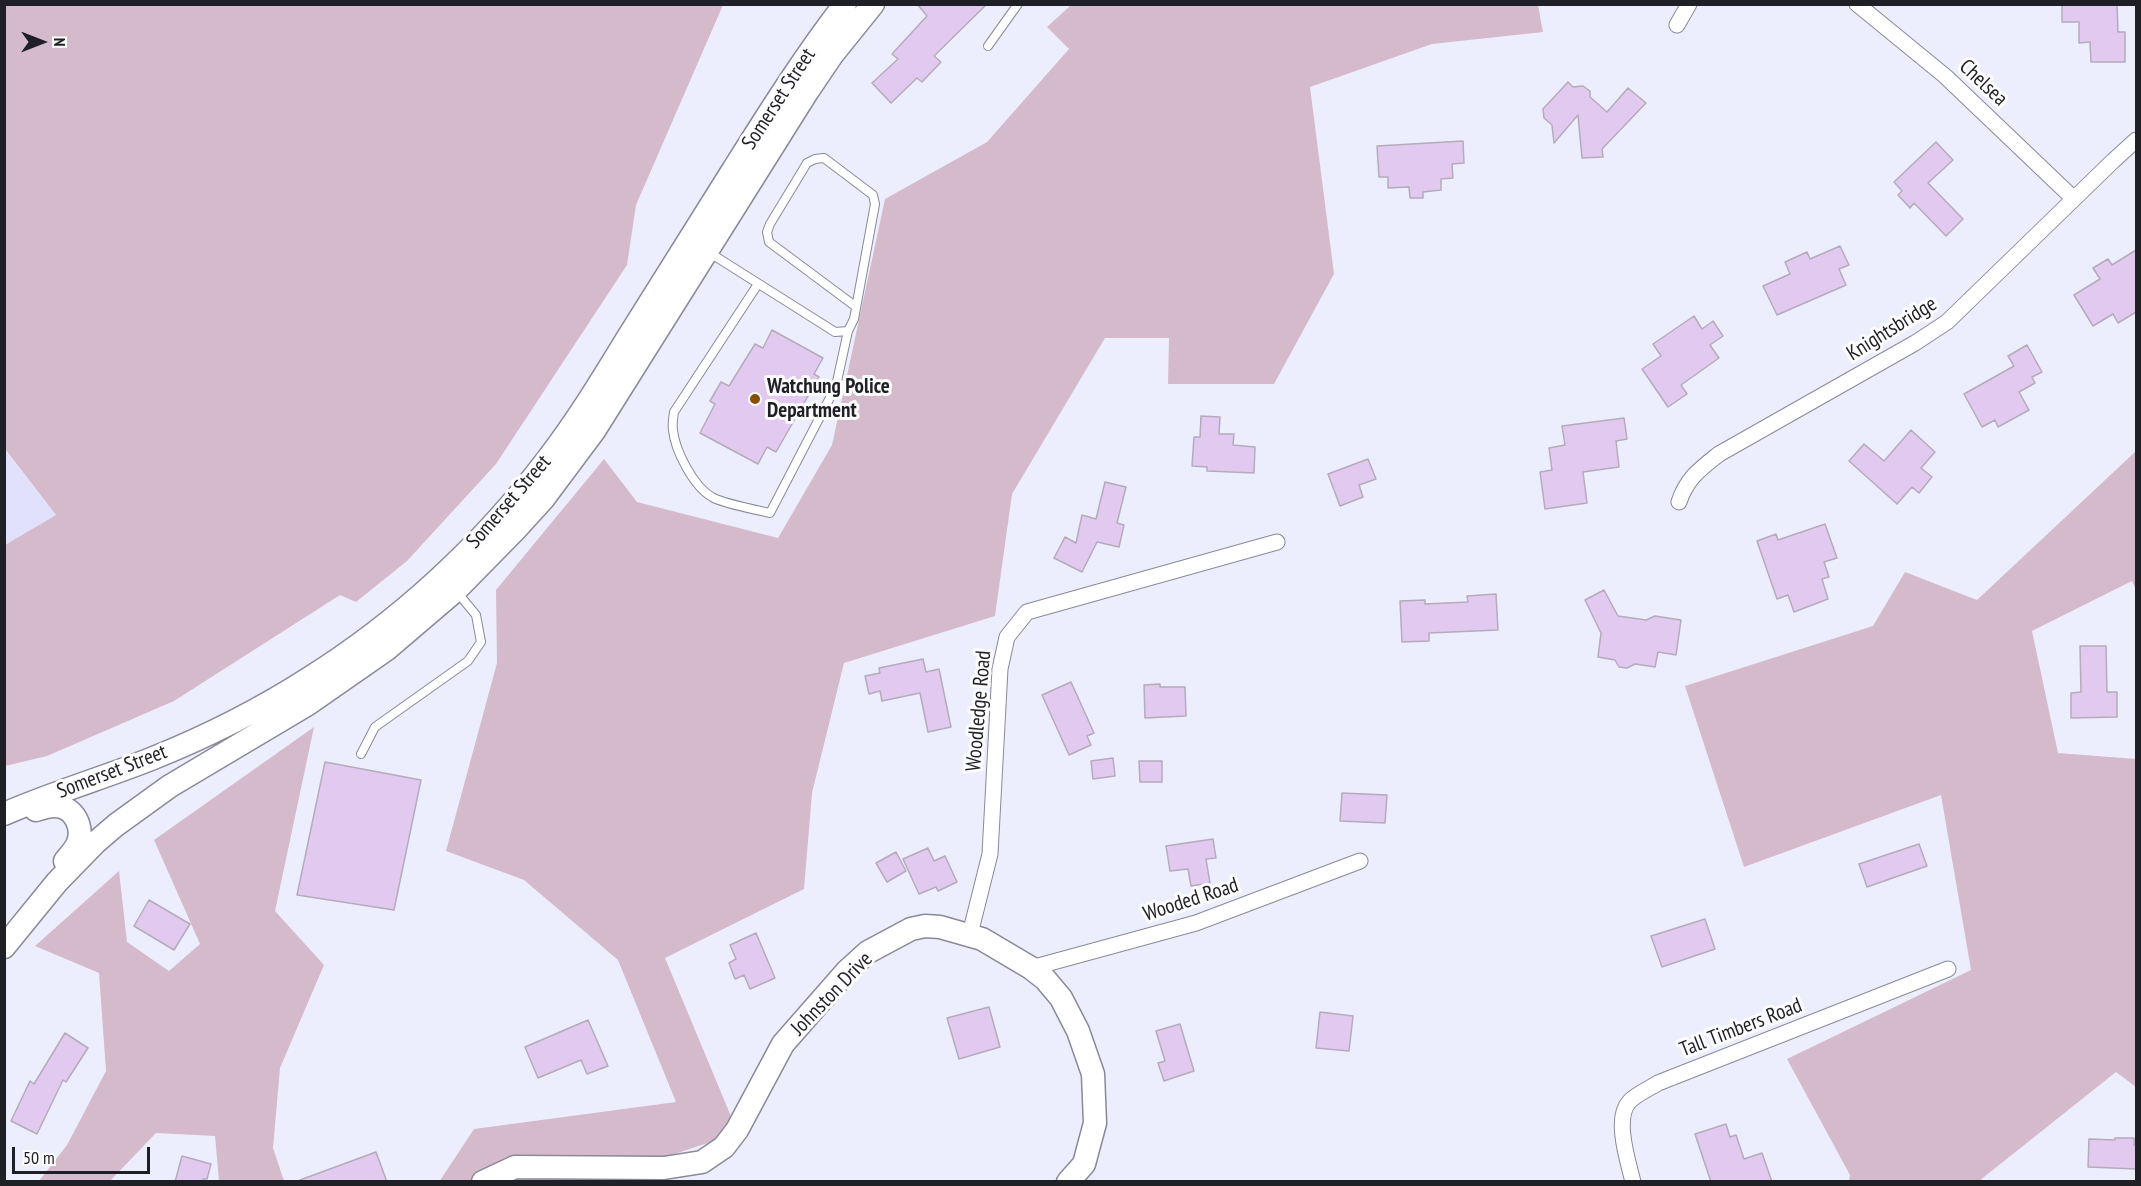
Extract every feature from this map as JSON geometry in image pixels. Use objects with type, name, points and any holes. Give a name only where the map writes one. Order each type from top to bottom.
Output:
[{"type":"main road","name":"Somerset Street","points":[[698,246],[793,75],[845,4]]},
{"type":"main road","name":"Somerset Street","points":[[7,944],[57,882],[95,843],[125,818],[170,786],[349,677],[387,649],[449,583],[490,527],[547,461],[832,55],[873,4]]},
{"type":"main road","name":"Somerset Street","points":[[4,817],[155,757],[241,718],[310,678],[449,583]]},
{"type":"main road","points":[[4,817],[56,806],[69,811],[76,818],[80,834],[74,851],[49,879],[7,944]]},
{"type":"main road","name":"Johnston Drive","points":[[483,1182],[516,1167],[664,1168],[702,1162],[724,1148],[737,1130],[783,1044],[847,971],[868,952],[911,929],[925,926],[940,927],[982,939],[1031,968],[1045,979],[1061,998],[1078,1031],[1093,1074],[1095,1123],[1084,1164],[1068,1182]]},
{"type":"street","points":[[1677,25],[1689,4]]},
{"type":"street","name":"Chelsea","points":[[1857,4],[1945,76],[2074,199]]},
{"type":"street","name":"Knightsbridge","points":[[1679,502],[1692,476],[1719,454],[1915,343],[1947,322],[2136,140]]},
{"type":"street","name":"Woodledge Road","points":[[970,934],[990,854],[1000,669],[1007,637],[1027,612],[1276,542]]},
{"type":"street","name":"Wooded Road","points":[[1031,968],[1196,923],[1360,861]]},
{"type":"street","name":"Tall Timbers Road","points":[[1633,1182],[1623,1135],[1623,1115],[1629,1102],[1658,1083],[1948,969]]},
{"type":"lane","points":[[988,46],[1018,4]]},
{"type":"lane","points":[[758,284],[674,412],[673,429],[675,442],[684,464],[696,482],[712,498],[770,513],[836,386],[848,331],[854,319],[875,204],[873,195],[824,158],[815,159],[807,163],[770,224],[767,232],[769,242],[855,306]]},
{"type":"lane","points":[[698,246],[835,332],[848,331]]},
{"type":"lane","points":[[362,754],[375,727],[468,661],[481,642],[476,615],[449,583]]},
{"type":"shaded area","points":[[5,4],[723,5],[636,205],[627,265],[496,464],[407,561],[356,602],[340,595],[174,701],[47,756],[5,766],[5,545],[56,515],[5,449]]},
{"type":"shaded area","points":[[1071,5],[1538,5],[1543,32],[1432,44],[1310,87],[1334,274],[1274,384],[1168,384],[1169,338],[1105,338],[1012,494],[995,616],[844,663],[812,793],[804,889],[665,958],[738,1133],[611,1175],[611,1181],[439,1182],[474,1129],[676,1102],[618,960],[524,880],[446,851],[497,663],[496,590],[604,459],[637,502],[778,538],[832,445],[885,199],[987,142],[1069,49],[1047,27]]},
{"type":"shaded area","points":[[4,449],[56,515],[5,545],[4,545]]},
{"type":"shaded area","points":[[2136,451],[2136,590],[2132,581],[2032,631],[2058,753],[2136,759],[2136,1087],[2116,1072],[1979,1181],[1849,1181],[1850,1175],[1787,1059],[1971,970],[1941,795],[1744,867],[1685,686],[1873,626],[1905,572],[1977,600]]},
{"type":"shaded area","points":[[314,727],[275,911],[324,965],[280,1068],[273,1148],[284,1181],[219,1181],[215,1136],[156,1133],[110,1181],[39,1181],[67,1145],[106,1071],[99,973],[35,946],[119,871],[127,942],[169,971],[200,944],[154,840]]},
{"type":"building","points":[[917,4],[987,4],[934,56],[941,62],[922,82],[917,78],[891,103],[872,83],[898,59],[892,54],[927,16]]},
{"type":"building","points":[[2062,4],[2117,4],[2118,32],[2125,32],[2125,62],[2091,62],[2090,42],[2079,43],[2079,22],[2062,22]]},
{"type":"building","points":[[1568,82],[1573,87],[1583,86],[1590,91],[1590,97],[1607,112],[1628,88],[1646,103],[1602,149],[1603,157],[1582,158],[1578,115],[1554,143],[1552,125],[1544,118],[1543,109]]},
{"type":"building","points":[[1463,141],[1464,163],[1452,164],[1453,178],[1441,179],[1441,190],[1423,192],[1423,198],[1410,198],[1409,187],[1388,188],[1388,177],[1379,177],[1377,146]]},
{"type":"building","points":[[1936,142],[1953,160],[1928,183],[1963,219],[1946,236],[1914,203],[1910,208],[1898,195],[1902,191],[1894,182]]},
{"type":"building","points":[[1840,246],[1849,265],[1839,269],[1846,285],[1777,315],[1763,286],[1790,274],[1785,262],[1807,252],[1810,259]]},
{"type":"building","points":[[2136,250],[2136,312],[2118,323],[2113,314],[2093,326],[2074,295],[2100,279],[2093,268],[2108,259],[2112,265]]},
{"type":"building","points":[[1694,316],[1702,329],[1713,321],[1723,336],[1710,345],[1719,358],[1681,385],[1687,394],[1668,407],[1642,369],[1661,356],[1653,344]]},
{"type":"building","name":"Watchung Police Department","points":[[772,330],[823,358],[814,374],[819,377],[776,452],[767,447],[758,464],[700,433],[715,404],[710,401],[721,382],[729,386],[755,344],[763,348]]},
{"type":"building","points":[[2027,345],[2042,372],[2032,377],[2035,383],[2019,392],[2029,410],[1998,427],[1995,420],[1982,427],[1964,394],[2014,366],[2008,356]]},
{"type":"building","points":[[1201,416],[1220,417],[1219,434],[1234,434],[1233,445],[1255,447],[1254,473],[1207,471],[1207,467],[1192,466],[1194,437],[1200,437]]},
{"type":"building","points":[[1624,418],[1627,439],[1616,441],[1619,467],[1583,472],[1587,503],[1545,509],[1540,472],[1552,470],[1549,448],[1565,445],[1562,426]]},
{"type":"building","points":[[1911,430],[1935,452],[1921,468],[1932,477],[1919,493],[1912,487],[1897,504],[1849,461],[1864,444],[1884,461]]},
{"type":"building","points":[[1368,459],[1376,479],[1359,485],[1363,497],[1340,506],[1328,474]]},
{"type":"building","points":[[1105,482],[1126,487],[1117,523],[1124,525],[1119,547],[1097,542],[1082,572],[1054,558],[1065,537],[1076,543],[1082,515],[1096,519]]},
{"type":"building","points":[[1825,524],[1837,558],[1824,562],[1829,577],[1822,579],[1828,599],[1794,612],[1788,595],[1777,599],[1757,541],[1776,534],[1778,540]]},
{"type":"building","points":[[1604,590],[1618,616],[1646,620],[1655,616],[1681,620],[1676,655],[1658,652],[1655,667],[1635,664],[1627,668],[1619,667],[1615,660],[1598,657],[1601,633],[1585,600]]},
{"type":"building","points":[[1496,594],[1498,630],[1429,633],[1429,641],[1402,642],[1400,601],[1425,600],[1425,604],[1468,602],[1467,596]]},
{"type":"building","points":[[2080,646],[2106,646],[2107,692],[2117,692],[2117,717],[2071,718],[2071,693],[2081,692]]},
{"type":"building","points":[[923,659],[926,672],[939,669],[951,727],[928,732],[920,693],[882,701],[880,691],[869,694],[865,676],[880,673],[879,668]]},
{"type":"building","points":[[1071,682],[1094,733],[1087,736],[1091,745],[1069,755],[1042,695]]},
{"type":"building","points":[[1160,684],[1160,687],[1185,687],[1186,716],[1145,718],[1144,685]]},
{"type":"building","points":[[1113,758],[1115,776],[1093,779],[1091,761]]},
{"type":"building","points":[[1139,761],[1162,761],[1162,782],[1140,782]]},
{"type":"building","points":[[325,762],[421,780],[394,910],[297,895]]},
{"type":"building","points":[[1342,793],[1387,795],[1385,823],[1340,821]]},
{"type":"building","points":[[1213,839],[1216,858],[1206,859],[1210,883],[1191,886],[1188,869],[1170,871],[1166,846]]},
{"type":"building","points":[[1919,844],[1927,866],[1867,887],[1859,864]]},
{"type":"building","points":[[928,848],[934,861],[945,856],[957,882],[938,891],[936,887],[919,894],[903,859]]},
{"type":"building","points":[[896,852],[906,871],[887,882],[876,863]]},
{"type":"building","points":[[149,900],[190,924],[174,950],[134,926]]},
{"type":"building","points":[[1705,919],[1715,949],[1662,967],[1651,936]]},
{"type":"building","points":[[756,933],[775,978],[750,989],[744,975],[735,979],[729,963],[736,959],[730,945]]},
{"type":"building","points":[[989,1007],[1000,1047],[959,1059],[947,1018]]},
{"type":"building","points":[[1320,1012],[1353,1016],[1349,1051],[1316,1048]]},
{"type":"building","points":[[588,1020],[608,1066],[587,1074],[581,1060],[538,1078],[525,1047]]},
{"type":"building","points":[[1180,1024],[1194,1071],[1164,1081],[1158,1063],[1165,1061],[1156,1031]]},
{"type":"building","points":[[65,1033],[88,1048],[66,1082],[63,1080],[37,1134],[11,1121],[30,1081],[34,1084]]},
{"type":"building","points":[[1726,1124],[1730,1137],[1736,1135],[1744,1159],[1762,1153],[1772,1182],[1711,1182],[1695,1134]]},
{"type":"building","points":[[2115,1138],[2134,1138],[2136,1169],[2088,1167],[2089,1139],[2115,1140]]},
{"type":"building","points":[[376,1152],[387,1182],[300,1182],[300,1180]]},
{"type":"building","points":[[182,1156],[211,1164],[207,1179],[203,1179],[203,1182],[175,1182]]},
{"type":"place","name":"Watchung Police Department","points":[[755,399]]}]
